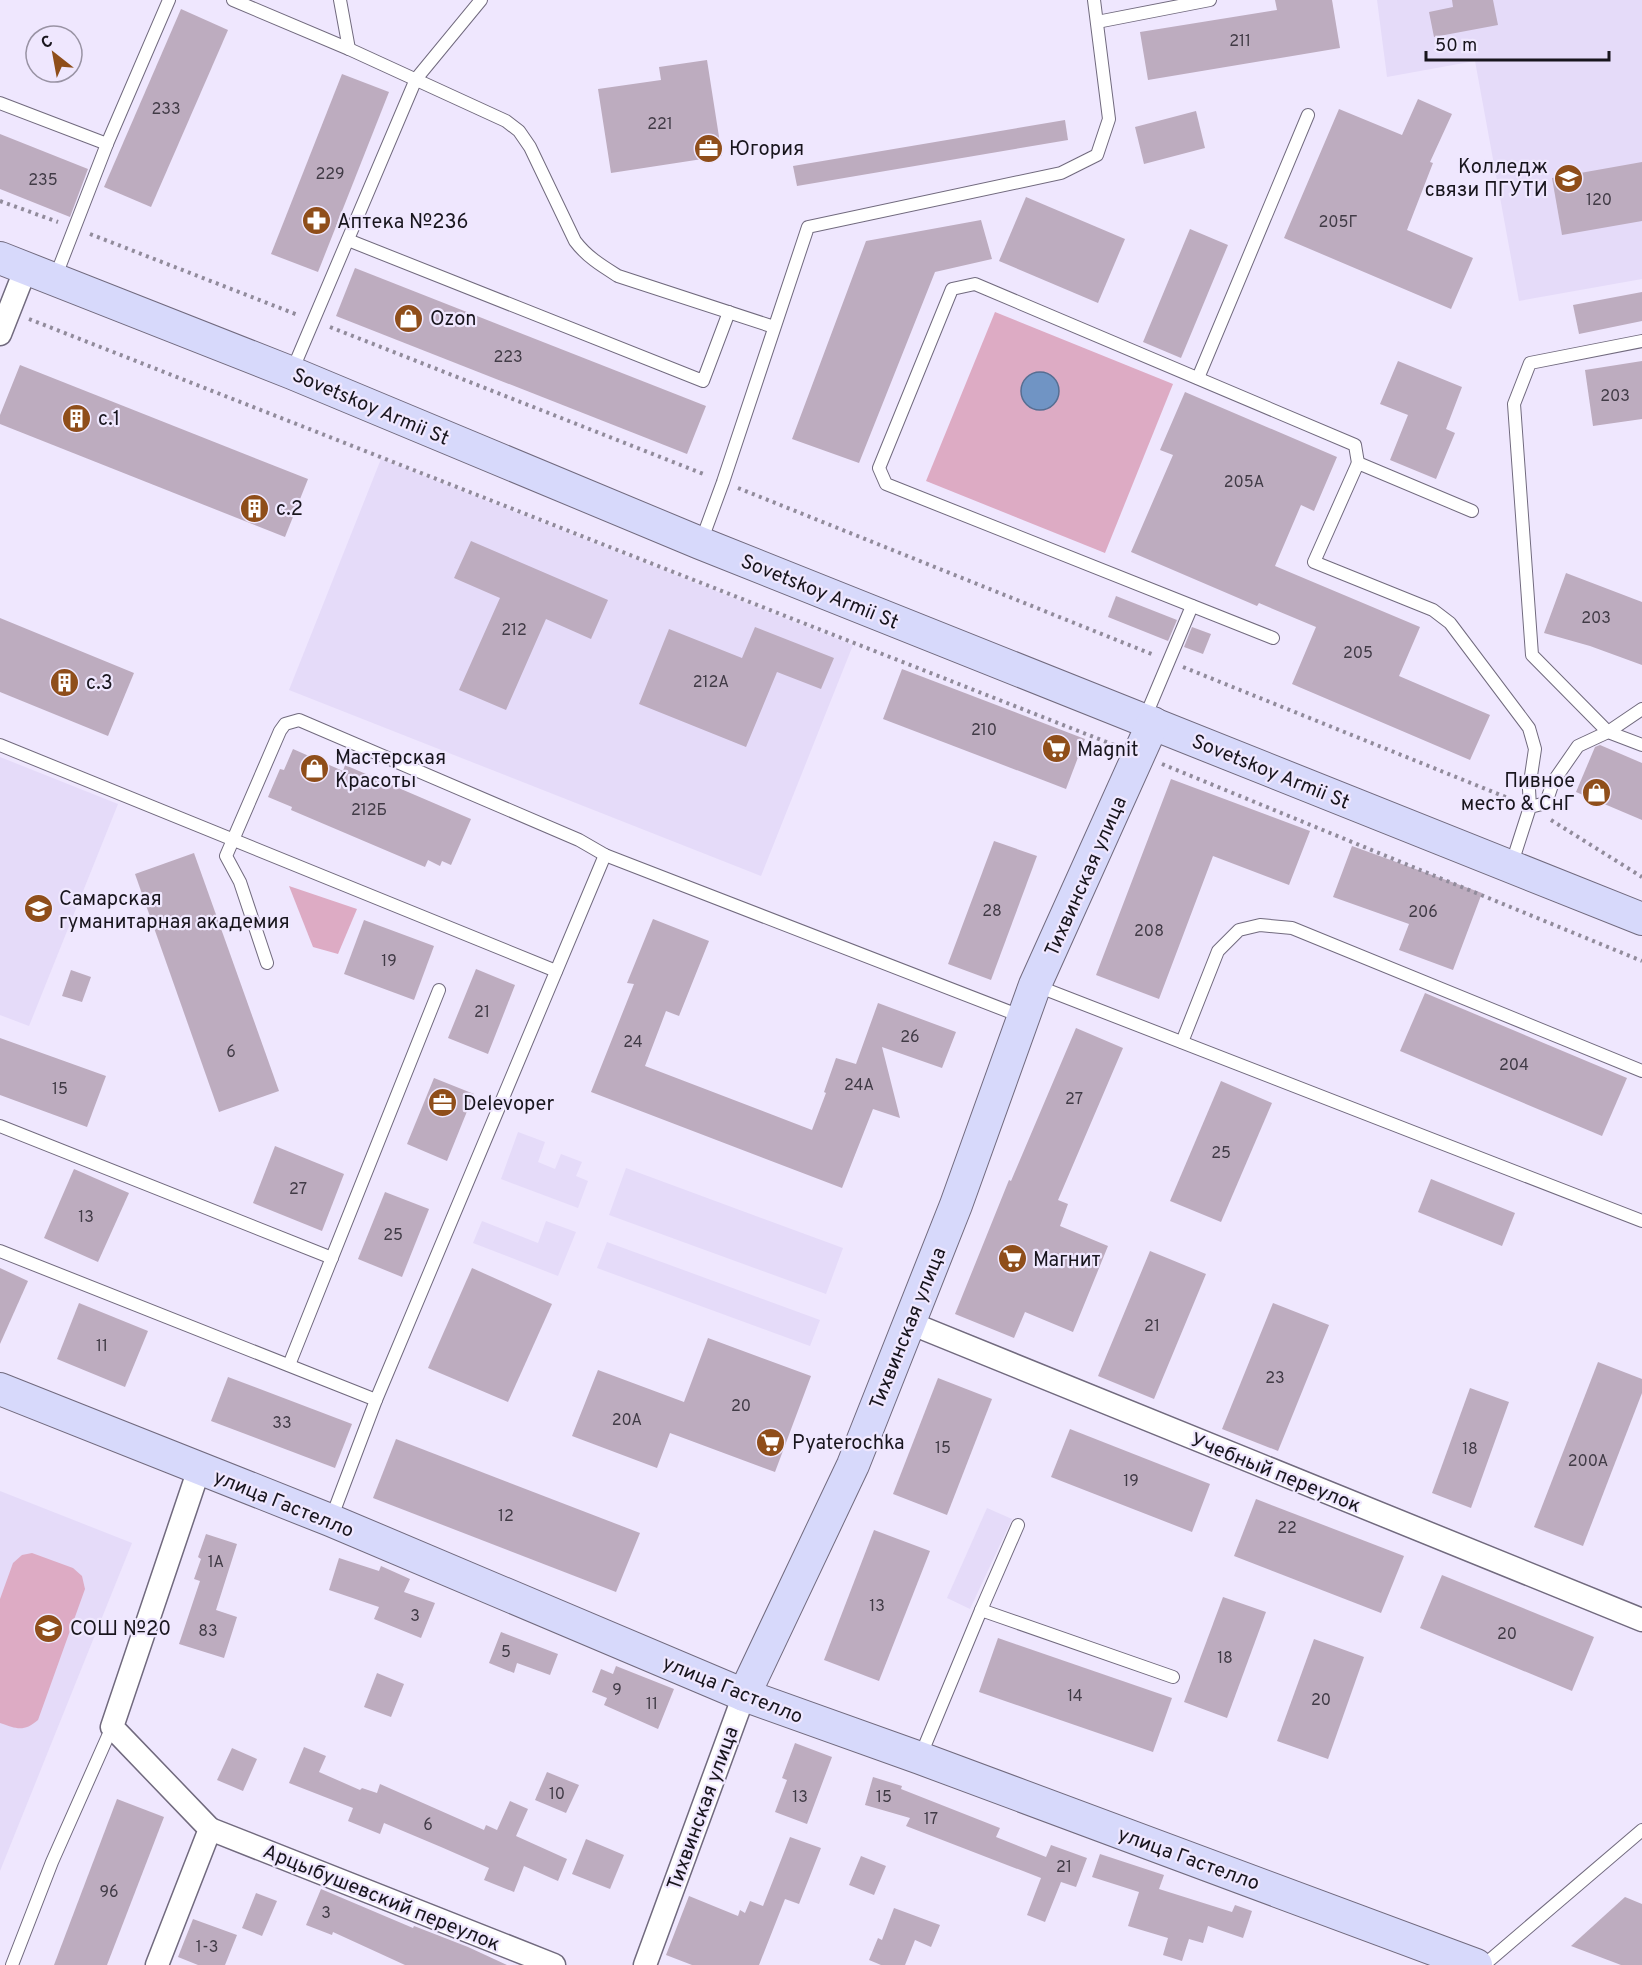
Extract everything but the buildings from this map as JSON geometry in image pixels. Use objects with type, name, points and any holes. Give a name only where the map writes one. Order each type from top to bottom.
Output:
[{"type":"street","points":[[0,334],[27,268]]},
{"type":"street","name":"Sovetskoy Armii St","points":[[27,268],[292,372],[700,543],[1642,919]]},
{"type":"street","name":"Тихвинская улица","points":[[645,1965],[744,1695],[853,1465],[910,1323],[1035,985],[1139,755],[1149,721]]},
{"type":"street","name":"Учебный переулок","points":[[910,1323],[1642,1620]]},
{"type":"street","name":"улица Гастелло","points":[[0,1389],[330,1520],[744,1695],[1476,1965]]},
{"type":"street","points":[[157,1965],[210,1829],[112,1727],[199,1469]]},
{"type":"street","name":"Арцыбушевский переулок","points":[[210,1829],[554,1965]]},
{"type":"lane","points":[[27,268],[73,227],[169,0]]},
{"type":"lane","points":[[233,0],[349,49],[506,121],[519,131],[530,147],[575,241],[599,264],[618,276],[774,327]]},
{"type":"lane","points":[[340,0],[349,49]]},
{"type":"lane","points":[[292,372],[416,79],[481,0]]},
{"type":"lane","points":[[700,543],[723,482],[808,227],[1062,174],[1097,154],[1109,119],[1094,0]]},
{"type":"lane","points":[[1097,22],[1210,0]]},
{"type":"lane","points":[[0,103],[107,144]]},
{"type":"lane","points":[[1198,378],[1308,115]]},
{"type":"lane","points":[[348,240],[703,381],[729,312]]},
{"type":"lane","points":[[1274,638],[885,484],[879,468],[952,289],[975,284],[1355,445],[1358,463],[1314,562],[1433,610],[1450,623],[1529,728],[1535,749],[1529,789],[1530,807],[1511,867]]},
{"type":"lane","points":[[1642,341],[1530,363],[1514,404],[1532,655],[1608,732],[1642,745]]},
{"type":"lane","points":[[1358,463],[1472,511]]},
{"type":"lane","points":[[1149,721],[1169,662],[1192,606]]},
{"type":"lane","points":[[1530,807],[1546,803],[1553,782],[1578,746],[1608,732],[1642,709]]},
{"type":"lane","points":[[267,963],[240,882],[226,856],[280,731],[285,724],[299,720],[579,840],[605,855],[1024,1017]]},
{"type":"lane","points":[[0,745],[556,971]]},
{"type":"lane","points":[[330,1520],[376,1400],[605,855]]},
{"type":"lane","points":[[1182,1042],[1218,951],[1239,930],[1260,925],[1292,928],[1642,1071]]},
{"type":"lane","points":[[1035,985],[1642,1221]]},
{"type":"lane","points":[[289,1365],[439,990]]},
{"type":"lane","points":[[0,1126],[332,1258]]},
{"type":"lane","points":[[0,1251],[376,1400]]},
{"type":"lane","points":[[920,1758],[1017,1525]]},
{"type":"lane","points":[[981,1610],[1173,1677]]},
{"type":"lane","points":[[12,1965],[52,1862],[112,1727]]},
{"type":"lane","points":[[1484,1965],[1642,1830]]},
{"type":"path","points":[[0,201],[73,227],[723,482],[1530,807],[1642,878]]},
{"type":"path","points":[[9,311],[1139,755],[1642,961]]},
{"type":"shaded area","name":"Колледж связи ПГУТИ","points":[[1377,0],[1642,0],[1642,279],[1519,301],[1475,61],[1387,77]]},
{"type":"shaded area","points":[[995,312],[1173,384],[1105,553],[926,481]]},
{"type":"shaded area","points":[[381,459],[853,645],[761,876],[289,690]]},
{"type":"shaded area","name":"Самарская гуманитарная академия","points":[[0,757],[118,804],[29,1026],[0,1015]]},
{"type":"shaded area","points":[[289,886],[357,909],[338,954],[313,947]]},
{"type":"shaded area","points":[[518,1132],[545,1142],[538,1162],[555,1169],[561,1154],[582,1162],[576,1176],[588,1181],[578,1208],[501,1179]]},
{"type":"shaded area","points":[[626,1168],[843,1248],[826,1294],[609,1215]]},
{"type":"shaded area","points":[[482,1221],[538,1243],[546,1221],[576,1232],[558,1276],[473,1243]]},
{"type":"shaded area","points":[[607,1242],[820,1320],[810,1346],[597,1268]]},
{"type":"shaded area","name":"СОШ №20","points":[[0,1491],[132,1543],[0,1871]]},
{"type":"shaded area","points":[[987,1508],[1012,1519],[970,1609],[947,1598]]},
{"type":"shaded area","points":[[32,1553],[73,1568],[82,1576],[85,1589],[38,1720],[29,1726],[20,1728],[0,1723],[0,1599],[13,1563],[22,1555]]},
{"type":"water","points":[[1040,372],[1054,377],[1059,391],[1054,405],[1040,410],[1026,405],[1021,391],[1026,377]]},
{"type":"place","name":"Югория","points":[[708,148]]},
{"type":"place","name":"Колледж связи ПГУТИ","points":[[1569,178]]},
{"type":"place","name":"Аптека №236","points":[[316,221]]},
{"type":"place","name":"Ozon","points":[[409,318]]},
{"type":"place","name":"с.1","points":[[77,418]]},
{"type":"place","name":"с.2","points":[[255,508]]},
{"type":"place","name":"с.3","points":[[65,682]]},
{"type":"place","name":"Magnit","points":[[1056,749]]},
{"type":"place","name":"Мастерская Красоты","points":[[314,769]]},
{"type":"place","name":"Пивное место & СнГ","points":[[1596,792]]},
{"type":"place","name":"Самарская гуманитарная академия","points":[[38,909]]},
{"type":"place","name":"Delevoper","points":[[442,1103]]},
{"type":"place","name":"Магнит","points":[[1012,1259]]},
{"type":"place","name":"Pyaterochka","points":[[771,1442]]},
{"type":"place","name":"СОШ №20","points":[[49,1628]]}]
